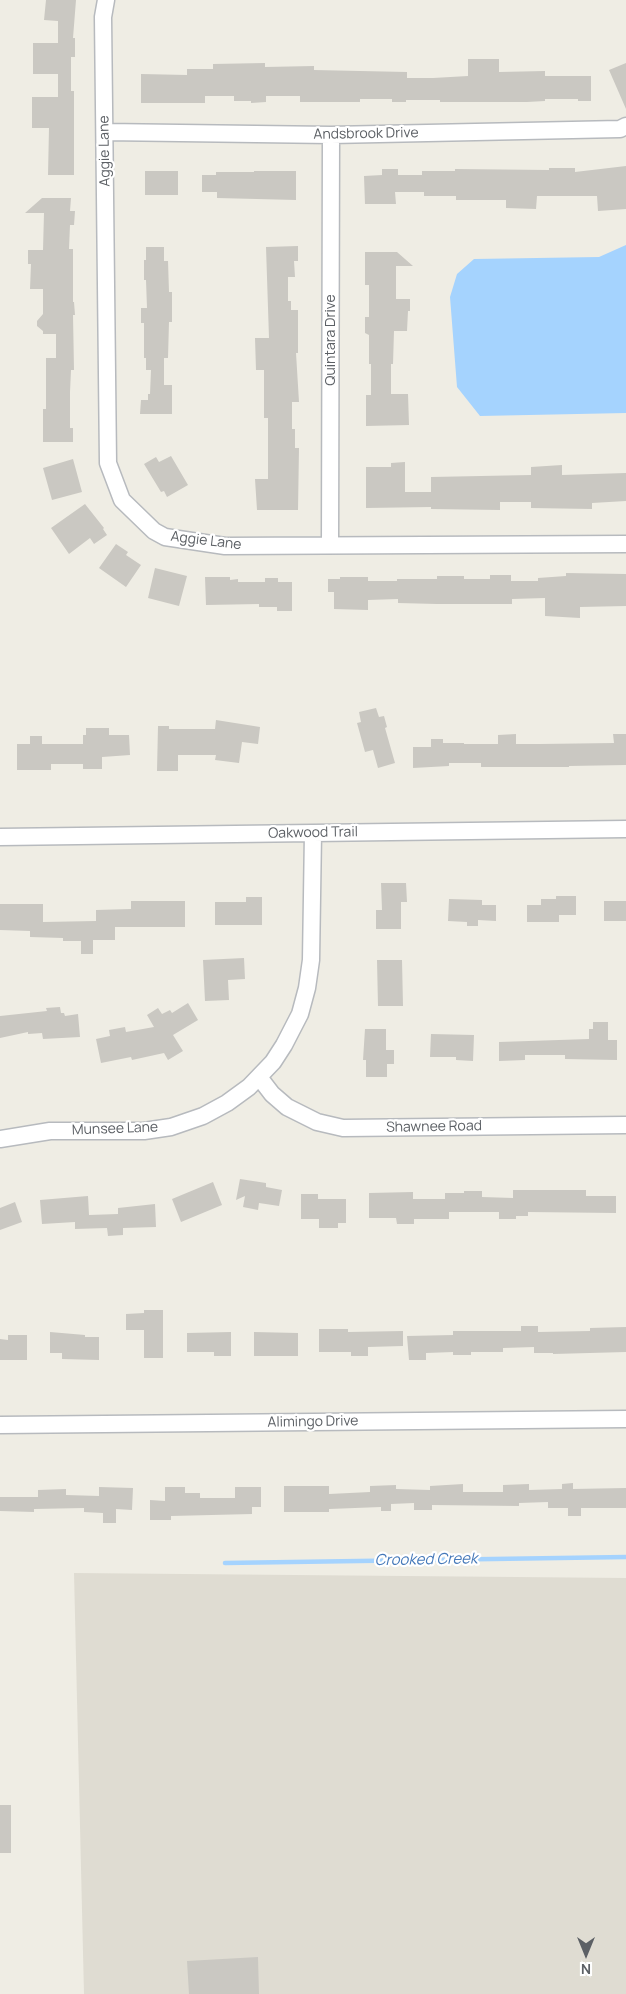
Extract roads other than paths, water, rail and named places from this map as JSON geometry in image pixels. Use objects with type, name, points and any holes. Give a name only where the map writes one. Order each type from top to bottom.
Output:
[{"type":"street","name":"Aggie Lane","points":[[106,0],[103,18],[108,463],[122,500],[154,531],[166,537],[225,546],[626,544]]},
{"type":"street","name":"Andsbrook Drive","points":[[104,132],[331,135],[620,129],[626,126]]},
{"type":"street","name":"Quintara Drive","points":[[330,545],[331,135]]},
{"type":"street","name":"Oakwood Trail","points":[[0,837],[626,829]]},
{"type":"street","name":"Munsee Lane","points":[[0,1139],[37,1132],[144,1131],[171,1126],[204,1116],[228,1103],[259,1077],[273,1062],[291,1033],[308,988],[311,960],[313,834]]},
{"type":"street","name":"Shawnee Road","points":[[259,1077],[272,1094],[287,1107],[317,1122],[343,1128],[626,1125]]},
{"type":"street","name":"Alimingo Drive","points":[[0,1425],[626,1418]]},
{"type":"water","points":[[626,245],[626,413],[480,416],[457,387],[450,297],[457,274],[474,259],[599,257]]},
{"type":"waterway","name":"Crooked Creek","points":[[225,1563],[626,1557]]}]
